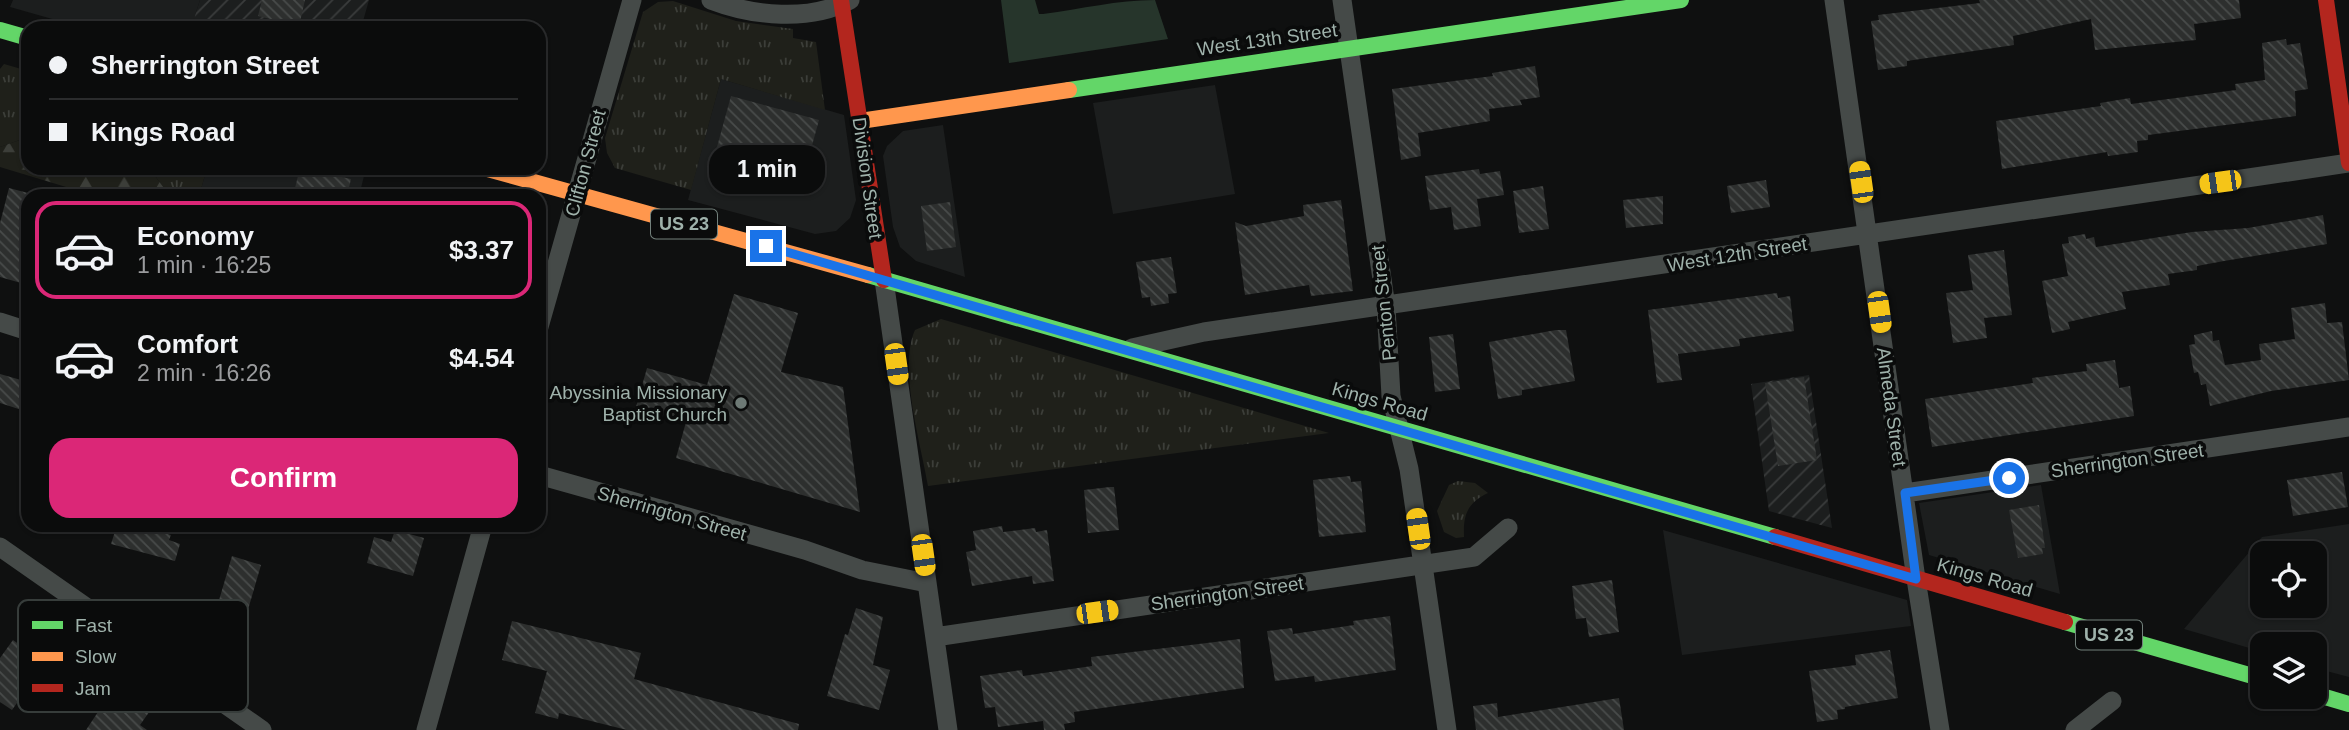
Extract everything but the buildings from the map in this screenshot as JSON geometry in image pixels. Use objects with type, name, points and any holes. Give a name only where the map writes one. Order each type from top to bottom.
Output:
[{"type":"main road","name":"West 13th Street","points":[[860,121],[1681,0]]},
{"type":"main road","points":[[2326,0],[2349,163]]},
{"type":"main road","name":"Division Street","points":[[844,2],[884,280]]},
{"type":"main road","points":[[0,30],[21,36]]},
{"type":"main road","name":"Kings Road","points":[[509,175],[1400,428],[2250,675]]},
{"type":"main road","points":[[2327,698],[2349,704]]},
{"type":"street","name":"Clifton Street","points":[[546,302],[632,0]]},
{"type":"street","points":[[711,0],[762,13],[789,14],[844,2]]},
{"type":"street","name":"Penton Street","points":[[1342,0],[1386,306],[1391,396],[1409,469],[1447,730]]},
{"type":"street","name":"Almeda Street","points":[[1834,0],[1940,730]]},
{"type":"street","name":"West 12th Street","points":[[1125,349],[1204,332],[2349,163]]},
{"type":"street","name":"Division Street","points":[[884,280],[948,730]]},
{"type":"street","points":[[0,322],[21,329]]},
{"type":"street","name":"Sherrington Street","points":[[1905,493],[2349,427]]},
{"type":"street","name":"Sherrington Street","points":[[546,477],[805,550],[862,570],[927,583]]},
{"type":"street","name":"Sherrington Street","points":[[935,637],[1474,557],[1507,528]]},
{"type":"street","points":[[426,730],[481,532]]},
{"type":"street","points":[[0,547],[76,600]]},
{"type":"street","points":[[2076,730],[2112,701]]},
{"type":"street","points":[[236,712],[262,730]]},
{"type":"shaded area","points":[[13,0],[200,0],[193,21],[59,21],[10,7]]},
{"type":"shaded area","points":[[200,0],[369,0],[363,21],[193,21]]},
{"type":"shaded area","points":[[1001,0],[1035,0],[1039,14],[1043,14],[1113,3],[1155,0],[1168,39],[1009,63]]},
{"type":"shaded area","points":[[721,79],[844,115],[856,200],[850,218],[836,231],[815,234],[688,200]]},
{"type":"shaded area","points":[[1215,85],[1235,194],[1113,214],[1093,103]]},
{"type":"shaded area","points":[[943,125],[965,277],[916,261],[900,247],[893,227],[883,156],[887,146],[903,131]]},
{"type":"shaded area","points":[[205,175],[364,175],[361,189],[201,189]]},
{"type":"shaded area","points":[[1809,375],[1832,528],[1769,511],[1751,384]]},
{"type":"shaded area","points":[[2041,485],[2060,594],[1929,555],[1919,503]]},
{"type":"shaded area","points":[[2349,524],[2349,677],[2327,671],[2327,632],[2250,632],[2250,648],[2184,629],[2250,551],[2250,618],[2327,618],[2327,541],[2259,541],[2262,537]]},
{"type":"shaded area","points":[[1663,530],[1907,600],[1911,626],[1682,655]]},
{"type":"green space","points":[[673,1],[736,21],[793,29],[793,38],[816,42],[825,110],[721,79],[691,190],[615,168],[607,153],[605,138],[643,12],[658,2]]},
{"type":"green space","points":[[4,64],[21,69],[21,140],[0,147],[0,69]]},
{"type":"green space","points":[[21,140],[21,173],[0,167],[0,147]]},
{"type":"green space","points":[[26,175],[154,175],[165,189],[73,189]]},
{"type":"green space","points":[[154,175],[205,175],[201,189],[165,189]]},
{"type":"green space","points":[[941,319],[1329,433],[928,486],[912,407],[910,346],[915,330]]},
{"type":"green space","points":[[1458,481],[1475,483],[1488,493],[1475,501],[1468,510],[1464,522],[1464,537],[1456,538],[1444,532],[1437,511],[1449,485]]},
{"type":"traffic: fast","points":[[1069,90],[1681,0]]},
{"type":"traffic: fast","points":[[0,30],[21,36]]},
{"type":"traffic: fast","points":[[868,275],[1775,537]]},
{"type":"traffic: fast","points":[[2065,622],[2250,675]]},
{"type":"traffic: fast","points":[[2327,698],[2349,704]]},
{"type":"traffic: slow","points":[[860,121],[1069,90]]},
{"type":"traffic: slow","points":[[509,175],[868,275]]},
{"type":"traffic: jam","points":[[841,0],[884,280]]},
{"type":"traffic: jam","points":[[2326,0],[2349,163]]},
{"type":"traffic: jam","points":[[1775,537],[2065,622]]},
{"type":"place","name":"Abyssinia Missionary Baptist Church","points":[[741,403]]},
{"type":"route","points":[[766,246],[1916,579],[1905,493],[2009,478]]}]
